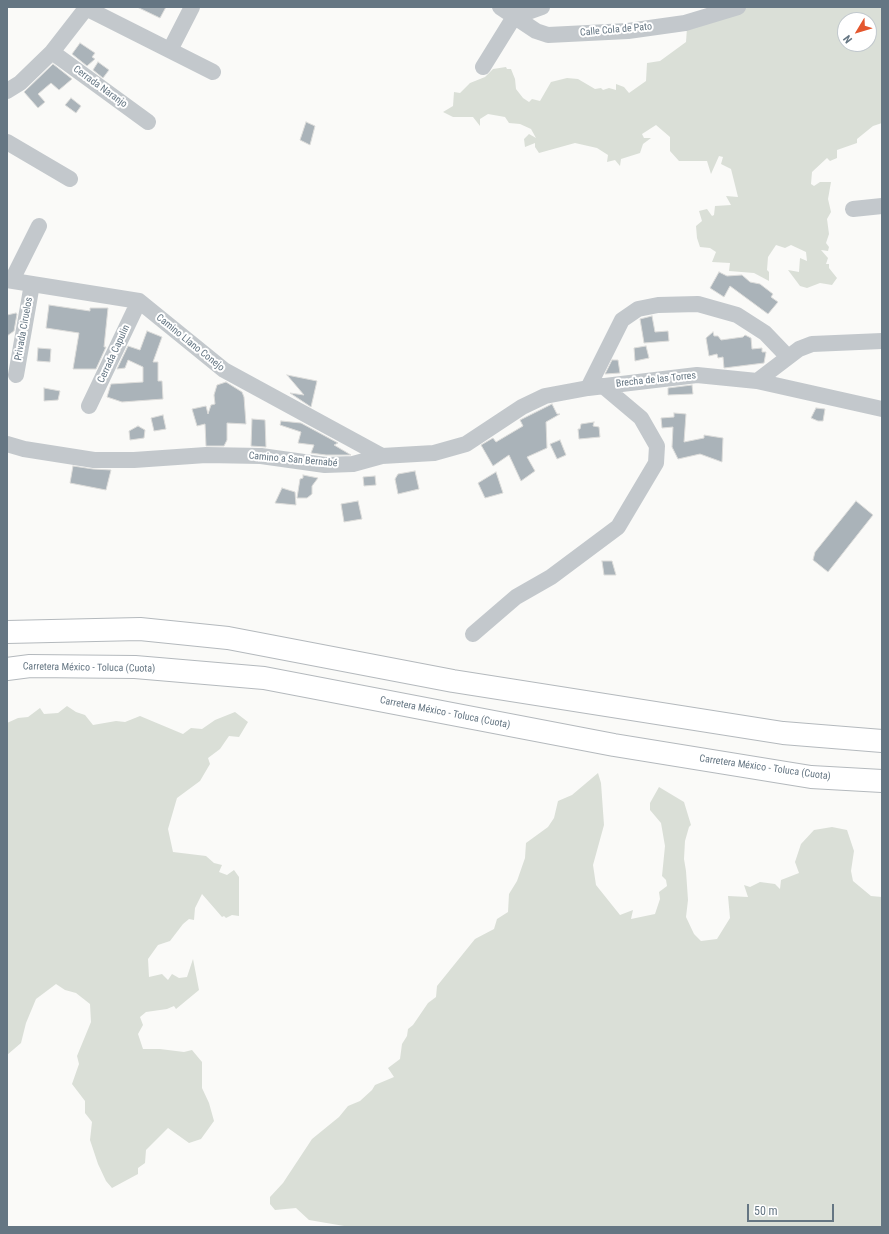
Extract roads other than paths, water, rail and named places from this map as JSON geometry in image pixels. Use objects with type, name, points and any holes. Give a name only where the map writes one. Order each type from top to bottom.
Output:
[{"type":"highway","points":[[7,632],[140,629],[228,638],[453,681],[783,733],[882,741]]},
{"type":"highway","name":"Carretera México - Toluca (Cuota)","points":[[7,669],[30,666],[135,667],[264,678],[614,745],[811,777],[882,781]]},
{"type":"street","points":[[170,50],[192,7]]},
{"type":"street","name":"Calle Cola de Pato","points":[[500,7],[536,31],[548,35],[628,31],[685,23],[738,7]]},
{"type":"street","points":[[483,67],[514,17],[542,7]]},
{"type":"street","points":[[7,91],[20,83],[52,52],[87,8],[213,72]]},
{"type":"street","name":"Cerrada Naranjo","points":[[52,52],[148,122]]},
{"type":"street","points":[[7,142],[70,179]]},
{"type":"street","points":[[853,209],[882,206]]},
{"type":"street","points":[[10,280],[39,226]]},
{"type":"street","name":"Camino Llano Conejo","points":[[10,280],[138,301],[224,370],[382,456]]},
{"type":"street","name":"Privada Ciruelos","points":[[16,375],[32,284]]},
{"type":"street","name":"Cerrada Capulin","points":[[89,406],[138,301]]},
{"type":"street","points":[[473,634],[516,597],[551,577],[618,527],[656,463],[657,446],[641,418],[595,387],[622,320],[638,308],[658,305],[698,304],[737,315],[765,333],[788,357]]},
{"type":"street","points":[[757,380],[788,357],[812,344],[882,341]]},
{"type":"street","name":"Brecha de las Torres","points":[[595,387],[697,375],[757,380],[882,409]]},
{"type":"street","name":"Camino a San Bernabé","points":[[7,444],[24,449],[94,460],[134,460],[192,455],[261,456],[325,465],[353,464],[382,456],[434,453],[466,444],[522,407],[545,396],[595,387]]}]
